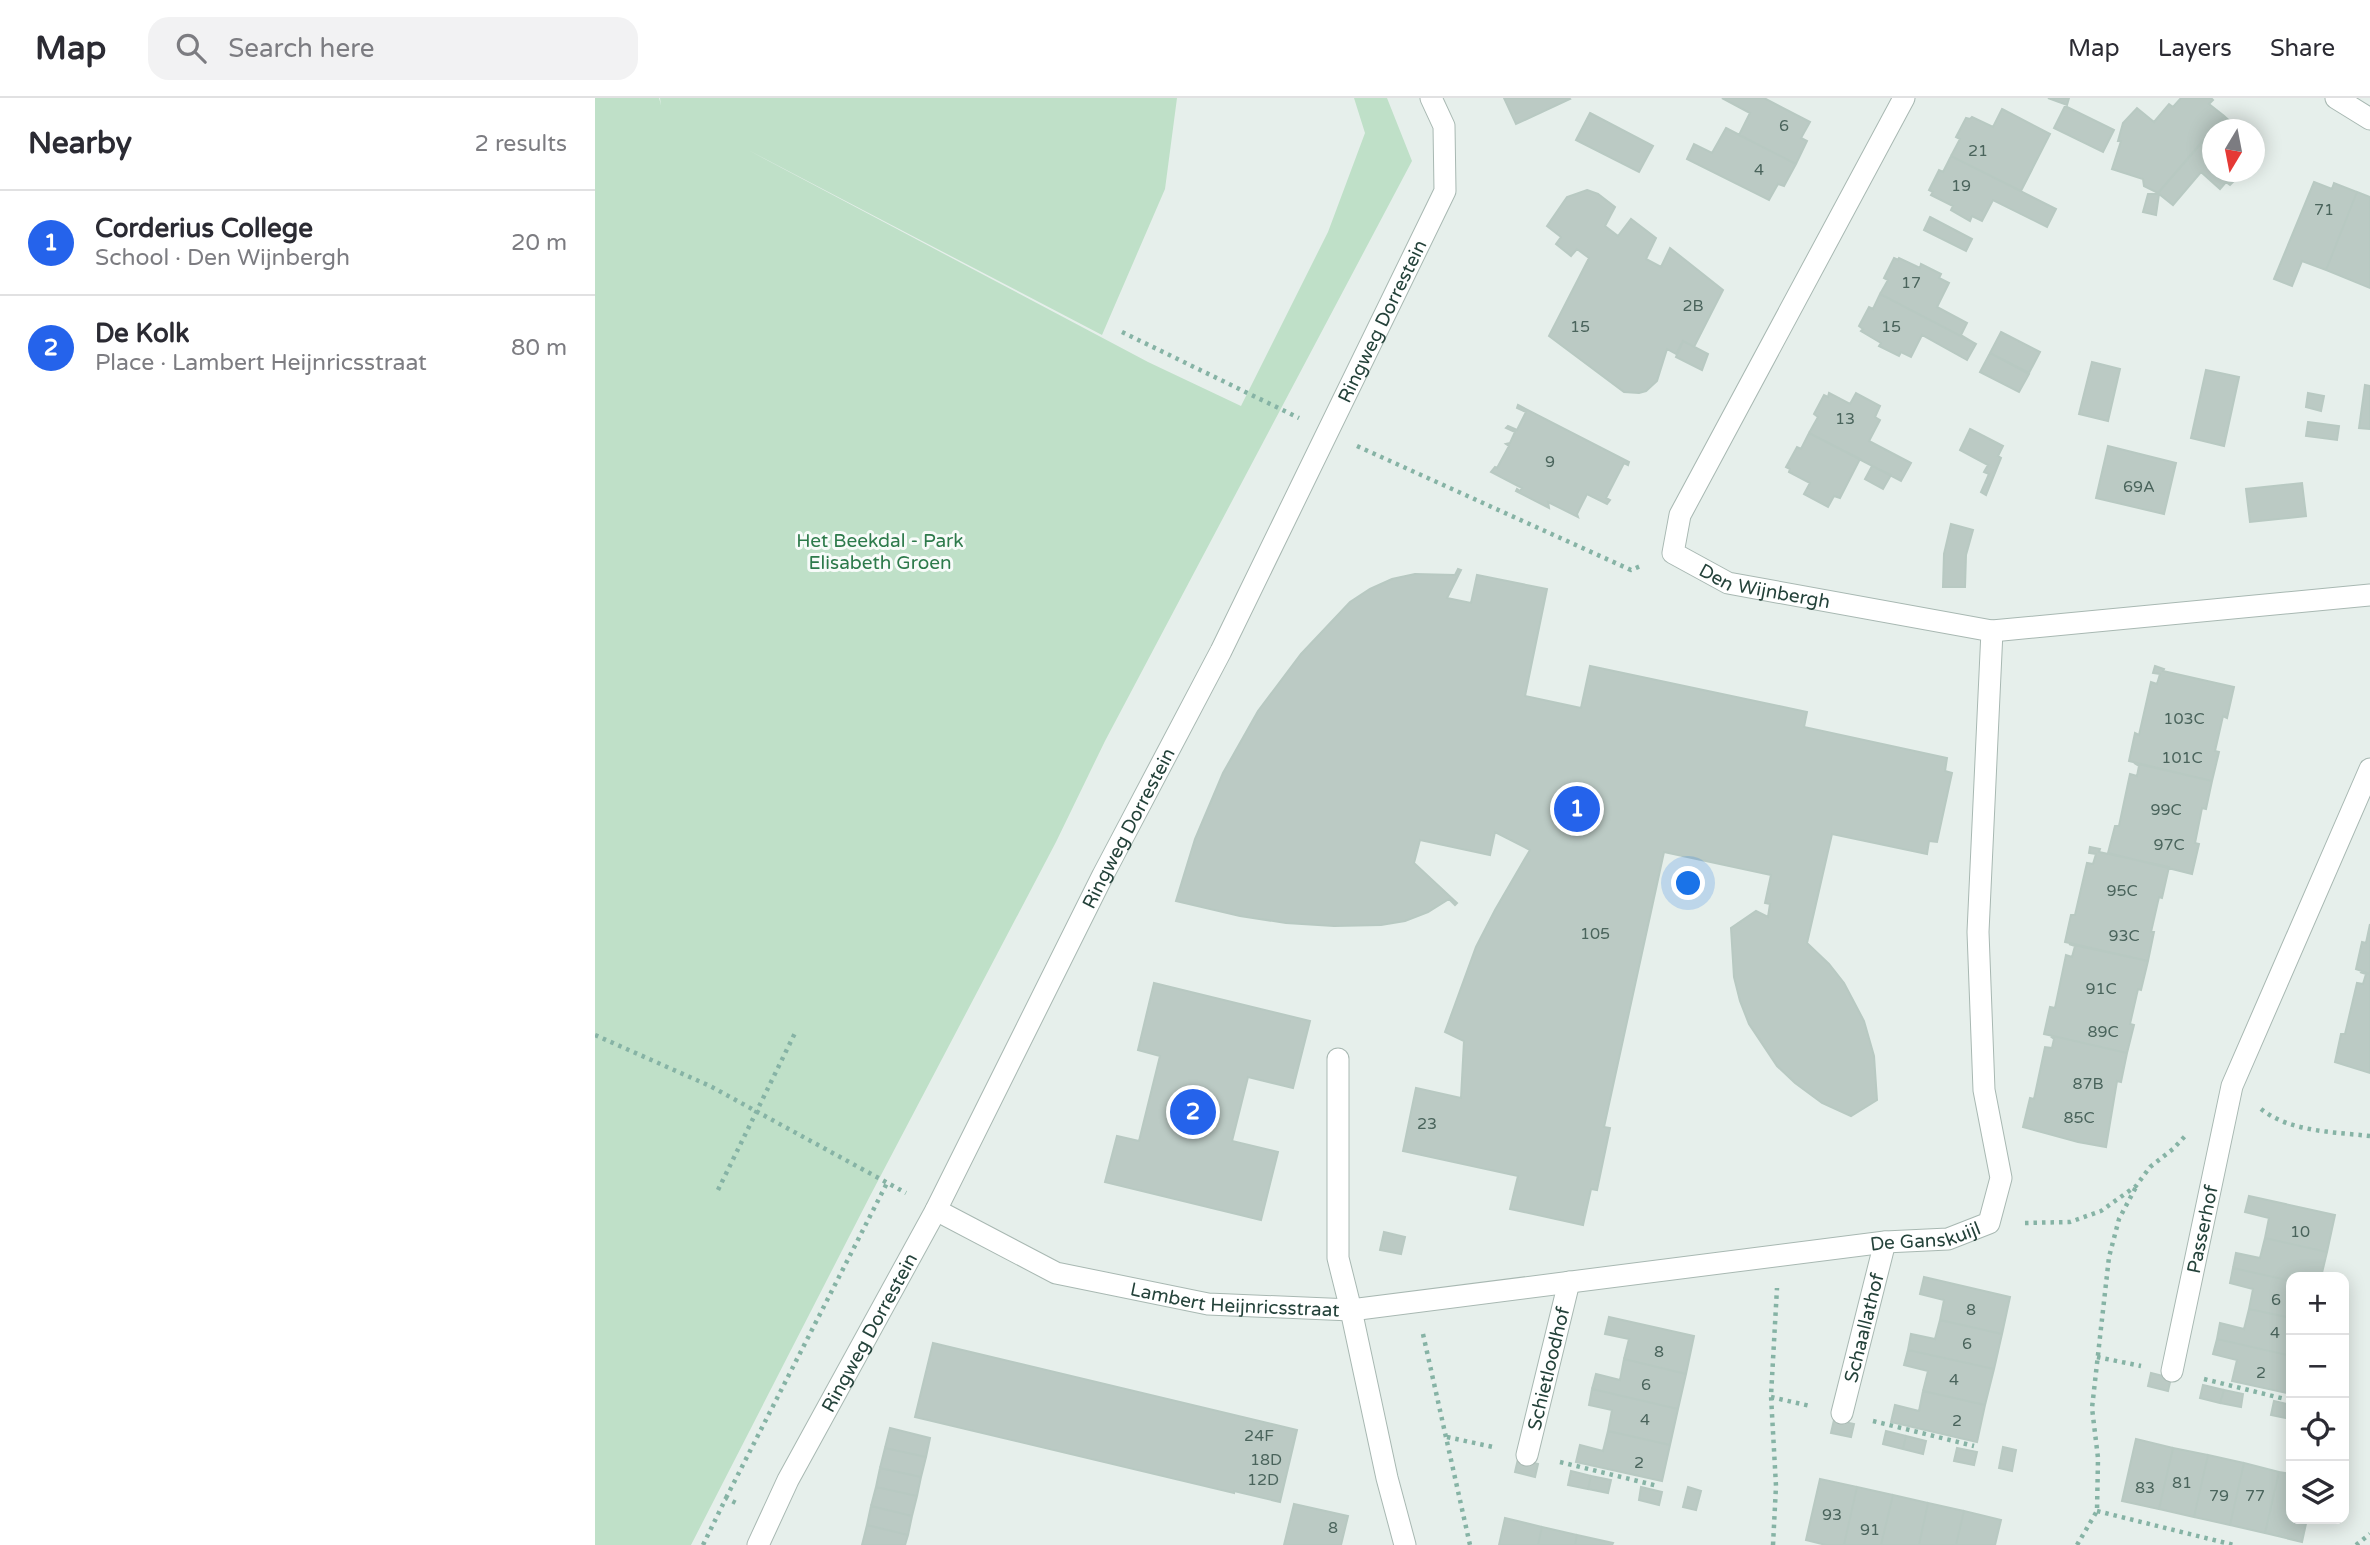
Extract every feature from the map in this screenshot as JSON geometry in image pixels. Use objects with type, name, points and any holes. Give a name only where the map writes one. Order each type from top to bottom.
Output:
[{"type":"street","name":"Ringweg Dorrestein","points":[[758,1545],[788,1480],[936,1210],[1103,875],[1221,651],[1445,191],[1444,126],[1431,98]]},
{"type":"street","points":[[1673,553],[1680,515],[1904,98]]},
{"type":"street","points":[[2336,98],[2370,119]]},
{"type":"street","name":"Den Wijnbergh","points":[[1673,553],[1728,583],[1992,631],[2370,595]]},
{"type":"street","name":"De Ganskuijl","points":[[1351,1310],[1885,1242],[1948,1239],[1989,1223],[2001,1178],[1984,1090],[1978,932],[1992,631]]},
{"type":"street","points":[[2232,1086],[2370,769]]},
{"type":"street","points":[[1338,1059],[1338,1258],[1351,1310]]},
{"type":"street","name":"Passerhof","points":[[2172,1371],[2232,1086]]},
{"type":"street","name":"Lambert Heijnricsstraat","points":[[936,1210],[1056,1273],[1208,1304],[1351,1310],[1387,1478],[1405,1545]]},
{"type":"street","name":"Schaallathof","points":[[1842,1413],[1885,1242]]},
{"type":"street","name":"Schietloodhof","points":[[1527,1455],[1569,1282]]},
{"type":"path","points":[[1122,332],[1327,432],[1630,570],[1673,553]]},
{"type":"path","points":[[718,1190],[795,1034]]},
{"type":"path","points":[[595,1035],[710,1086],[936,1210]]},
{"type":"path","points":[[2232,1086],[2270,1115],[2314,1130],[2370,1136]]},
{"type":"path","points":[[2077,1545],[2097,1511],[2098,1458],[2092,1408],[2109,1257],[2119,1219],[2136,1186],[2150,1167],[2190,1131]]},
{"type":"path","points":[[703,1545],[887,1183]]},
{"type":"path","points":[[1989,1223],[2070,1223],[2101,1211],[2136,1186]]},
{"type":"path","points":[[1773,1545],[1776,1486],[1771,1396],[1779,1256]]},
{"type":"path","points":[[1415,1302],[1470,1545]]},
{"type":"path","points":[[726,1498],[769,1520]]},
{"type":"path","points":[[2097,1511],[2234,1545]]},
{"type":"path","points":[[2356,1545],[2370,1534]]},
{"type":"green space","name":"Het Beekdal - Park Elisabeth Groen","points":[[595,98],[659,98],[661,105],[660,98],[1177,98],[1165,189],[1102,335],[748,150],[1148,362],[1241,406],[1328,232],[1365,133],[1354,98],[1387,98],[1412,161],[1105,741],[1056,842],[691,1545],[595,1545]]},
{"type":"building","points":[[1504,98],[1569,98],[1570,99],[1516,124]]},
{"type":"building","points":[[1722,98],[1764,98],[1810,122],[1801,138],[1807,141],[1796,164],[1739,135],[1750,113]]},
{"type":"building","points":[[2048,98],[2069,98],[2067,105]]},
{"type":"building","points":[[2181,98],[2211,98],[2213,100],[2209,104],[2224,116],[2221,119],[2202,119],[2202,142],[2158,193],[2144,186],[2143,179],[2112,169],[2121,141],[2118,141],[2123,123],[2137,108],[2154,122],[2169,104],[2173,107]]},
{"type":"building","points":[[2065,106],[2114,130],[2103,152],[2054,128]]},
{"type":"building","points":[[2002,109],[2050,134],[2021,191],[1951,156],[1960,139],[1956,137],[1966,118],[1972,117],[1993,127]]},
{"type":"building","points":[[1590,113],[1653,146],[1639,172],[1576,140]]},
{"type":"building","points":[[1726,128],[1796,164],[1784,186],[1778,184],[1769,200],[1687,159],[1694,144],[1712,153]]},
{"type":"building","points":[[2202,143],[2202,173],[2173,205],[2158,193]]},
{"type":"building","points":[[1951,156],[2056,209],[2047,227],[1993,200],[1982,221],[1972,216],[1970,221],[1951,210],[1953,206],[1931,195],[1933,192],[1929,190],[1939,170],[1943,172]]},
{"type":"building","points":[[2212,182],[2226,182],[2220,189]]},
{"type":"building","points":[[2314,182],[2332,189],[2334,183],[2357,192],[2326,270],[2302,261],[2292,286],[2274,279]]},
{"type":"building","points":[[1587,190],[1598,194],[1615,207],[1605,226],[1618,236],[1631,219],[1656,238],[1646,259],[1661,267],[1670,248],[1723,290],[1694,347],[1683,341],[1676,354],[1667,349],[1657,381],[1646,391],[1639,393],[1624,392],[1549,336],[1589,258],[1577,249],[1571,256],[1556,244],[1561,237],[1547,226],[1567,197]]},
{"type":"building","points":[[2357,192],[2370,197],[2370,288],[2326,270]]},
{"type":"building","points":[[2148,194],[2159,194],[2156,215],[2143,212]]},
{"type":"building","points":[[1930,217],[1972,239],[1966,251],[1924,230]]},
{"type":"building","points":[[1894,258],[1920,268],[1921,264],[1941,274],[1939,278],[1949,283],[1937,307],[1967,323],[1961,335],[1976,344],[1880,294],[1888,280],[1884,278]]},
{"type":"building","points":[[1880,294],[1976,344],[1967,360],[1922,335],[1911,357],[1901,352],[1899,356],[1879,346],[1881,343],[1861,331],[1863,329],[1859,326],[1869,307],[1873,309]]},
{"type":"building","points":[[2001,332],[2040,352],[2029,373],[1990,353]]},
{"type":"building","points":[[1683,341],[1708,354],[1702,370],[1676,357]]},
{"type":"building","points":[[1990,353],[2029,374],[2019,392],[1980,372]]},
{"type":"building","points":[[2092,362],[2120,369],[2108,421],[2079,414]]},
{"type":"building","points":[[2206,370],[2239,377],[2224,446],[2191,438]]},
{"type":"building","points":[[2365,385],[2370,386],[2370,429],[2359,428]]},
{"type":"building","points":[[1829,393],[1850,404],[1856,393],[1880,406],[1875,417],[1880,420],[1869,441],[1911,463],[1901,481],[1809,433],[1818,417],[1814,414],[1824,395],[1828,397]]},
{"type":"building","points":[[2308,393],[2324,396],[2321,411],[2306,407]]},
{"type":"building","points":[[1518,405],[1629,462],[1628,465],[1624,463],[1606,498],[1610,500],[1607,504],[1587,494],[1578,517],[1548,502],[1549,508],[1516,491],[1522,488],[1491,472],[1497,468],[1509,446],[1506,444],[1510,443],[1515,432],[1506,428],[1508,426],[1517,430],[1526,412],[1517,408]]},
{"type":"building","points":[[2308,422],[2339,426],[2337,440],[2306,436]]},
{"type":"building","points":[[1970,429],[2003,446],[1986,495],[1981,492],[1989,474],[1984,472],[1988,465],[1960,450]]},
{"type":"building","points":[[1809,433],[1860,459],[1840,498],[1834,496],[1828,507],[1804,494],[1810,483],[1789,472],[1790,469],[1786,467],[1797,447],[1801,449]]},
{"type":"building","points":[[2108,446],[2176,463],[2164,514],[2096,498]]},
{"type":"building","points":[[1872,466],[1891,475],[1883,489],[1865,479]]},
{"type":"building","points":[[2302,483],[2306,516],[2250,522],[2246,489]]},
{"type":"building","points":[[1951,524],[1973,530],[1966,555],[1965,587],[1943,587],[1944,554]]},
{"type":"building","points":[[1458,569],[1461,570],[1447,598],[1471,603],[1477,575],[1547,589],[1525,696],[1581,708],[1590,666],[1807,712],[1804,727],[1947,758],[1945,771],[1952,773],[1937,842],[1929,841],[1927,854],[1832,834],[1807,943],[1844,983],[1864,1021],[1874,1056],[1877,1100],[1851,1116],[1822,1103],[1777,1066],[1749,1024],[1734,977],[1731,928],[1756,911],[1768,917],[1770,904],[1765,903],[1771,875],[1664,852],[1604,1127],[1610,1128],[1597,1190],[1591,1189],[1583,1225],[1510,1209],[1518,1176],[1403,1151],[1416,1088],[1461,1098],[1464,1041],[1445,1032],[1476,947],[1530,850],[1495,832],[1490,855],[1420,840],[1414,863],[1457,903],[1455,905],[1449,899],[1428,912],[1405,921],[1381,925],[1286,923],[1240,916],[1176,901],[1195,839],[1223,773],[1258,711],[1301,654],[1350,602],[1370,589],[1392,579],[1415,574],[1455,575]]},
{"type":"building","points":[[2155,666],[2164,669],[2163,671],[2234,687],[2227,718],[2223,716],[2212,781],[2129,761],[2135,733],[2139,735],[2151,682],[2157,684],[2160,674],[2153,673]]},
{"type":"building","points":[[2134,763],[2212,781],[2206,809],[2202,808],[2195,843],[2199,844],[2192,874],[2108,853],[2115,826],[2119,826],[2130,774],[2137,776],[2139,766]]},
{"type":"building","points":[[2090,847],[2100,849],[2099,852],[2169,867],[2151,932],[2154,932],[2148,961],[2065,942],[2071,915],[2075,915],[2087,863],[2093,864],[2096,854],[2089,853]]},
{"type":"building","points":[[2370,924],[2370,974],[2356,969],[2362,942],[2366,943]]},
{"type":"building","points":[[2069,944],[2148,961],[2130,1024],[2134,1025],[2127,1053],[2044,1034],[2050,1007],[2055,1008],[2066,955],[2072,957],[2075,946]]},
{"type":"building","points":[[2360,972],[2370,974],[2370,1073],[2335,1062],[2341,1034],[2345,1034],[2357,983],[2363,984],[2366,974]]},
{"type":"building","points":[[1154,983],[1310,1021],[1293,1088],[1248,1077],[1232,1141],[1278,1152],[1261,1220],[1105,1182],[1117,1136],[1139,1141],[1160,1056],[1138,1050]]},
{"type":"building","points":[[2049,1035],[2127,1053],[2121,1082],[2117,1081],[2106,1147],[2023,1127],[2030,1098],[2034,1099],[2045,1047],[2052,1048],[2054,1039]]},
{"type":"building","points":[[2249,1196],[2335,1215],[2327,1252],[2265,1238],[2269,1218],[2245,1212]]},
{"type":"building","points":[[1384,1232],[1405,1237],[1401,1254],[1380,1250]]},
{"type":"building","points":[[2265,1238],[2327,1252],[2322,1272],[2286,1272],[2286,1280],[2233,1268],[2236,1253],[2260,1258]]},
{"type":"building","points":[[2233,1268],[2286,1280],[2286,1317],[2249,1309],[2253,1289],[2230,1283]]},
{"type":"building","points":[[1924,1277],[2010,1297],[2002,1334],[1940,1320],[1944,1300],[1920,1294]]},
{"type":"building","points":[[2249,1309],[2286,1317],[2286,1355],[2217,1339],[2220,1323],[2244,1329]]},
{"type":"building","points":[[1609,1317],[1694,1336],[1686,1374],[1624,1359],[1629,1339],[1605,1334]]},
{"type":"building","points":[[1940,1320],[2002,1334],[1994,1369],[1908,1350],[1911,1334],[1935,1339]]},
{"type":"building","points":[[2217,1339],[2286,1355],[2286,1393],[2232,1381],[2237,1360],[2213,1354]]},
{"type":"building","points":[[933,1343],[1297,1430],[1280,1502],[915,1417]]},
{"type":"building","points":[[1908,1350],[1994,1369],[1985,1405],[1923,1391],[1928,1371],[1904,1365]]},
{"type":"building","points":[[1624,1359],[1686,1374],[1678,1409],[1592,1389],[1596,1374],[1620,1380]]},
{"type":"building","points":[[2151,1373],[2171,1378],[2168,1391],[2148,1386]]},
{"type":"building","points":[[2203,1385],[2224,1390],[2220,1403],[2200,1398]]},
{"type":"building","points":[[1592,1389],[1678,1409],[1670,1445],[1608,1431],[1612,1410],[1589,1405]]},
{"type":"building","points":[[2224,1390],[2243,1394],[2241,1407],[2220,1403]]},
{"type":"building","points":[[1923,1391],[1985,1405],[1977,1442],[1891,1422],[1895,1405],[1919,1411]]},
{"type":"building","points":[[2274,1401],[2286,1404],[2286,1418],[2271,1415]]},
{"type":"building","points":[[1834,1420],[1854,1424],[1851,1437],[1831,1433]]},
{"type":"building","points":[[890,1428],[930,1438],[926,1457],[885,1448]]},
{"type":"building","points":[[1608,1431],[1670,1445],[1662,1481],[1576,1462],[1580,1445],[1603,1451]]},
{"type":"building","points":[[1886,1431],[1906,1436],[1903,1449],[1883,1444]]},
{"type":"building","points":[[1906,1436],[1926,1441],[1923,1454],[1903,1449]]},
{"type":"building","points":[[2136,1439],[2173,1448],[2159,1509],[2122,1501]]},
{"type":"building","points":[[2003,1447],[2016,1450],[2012,1471],[1999,1468]]},
{"type":"building","points":[[885,1448],[926,1457],[921,1477],[880,1468]]},
{"type":"building","points":[[1957,1448],[1977,1452],[1974,1465],[1954,1461]]},
{"type":"building","points":[[2173,1448],[2208,1455],[2194,1517],[2159,1509]]},
{"type":"building","points":[[2208,1455],[2244,1463],[2230,1525],[2194,1517]]},
{"type":"building","points":[[1518,1459],[1538,1464],[1535,1477],[1515,1472]]},
{"type":"building","points":[[2244,1463],[2279,1472],[2265,1533],[2230,1525]]},
{"type":"building","points":[[880,1468],[921,1477],[917,1496],[876,1487]]},
{"type":"building","points":[[1571,1471],[1591,1476],[1588,1489],[1568,1485]]},
{"type":"building","points":[[2279,1472],[2286,1473],[2286,1524],[2306,1524],[2302,1542],[2265,1533]]},
{"type":"building","points":[[1591,1476],[1611,1480],[1608,1493],[1588,1489]]},
{"type":"building","points":[[1820,1479],[1857,1487],[1844,1545],[1826,1545],[1806,1540]]},
{"type":"building","points":[[876,1487],[917,1496],[912,1516],[871,1506]]},
{"type":"building","points":[[1641,1487],[1662,1492],[1659,1505],[1639,1500]]},
{"type":"building","points":[[1688,1487],[1701,1491],[1696,1510],[1683,1507]]},
{"type":"building","points":[[1857,1487],[1893,1495],[1881,1545],[1844,1545]]},
{"type":"building","points":[[1893,1495],[1928,1503],[1919,1545],[1881,1545]]},
{"type":"building","points":[[1928,1503],[1964,1511],[1956,1545],[1919,1545]]},
{"type":"building","points":[[1294,1504],[1348,1516],[1341,1545],[1284,1545]]},
{"type":"building","points":[[871,1506],[912,1516],[908,1535],[867,1525]]},
{"type":"building","points":[[1964,1511],[2001,1520],[1995,1545],[1956,1545]]},
{"type":"building","points":[[1505,1518],[1542,1527],[1538,1545],[1499,1545]]},
{"type":"building","points":[[867,1525],[908,1535],[905,1545],[862,1545]]},
{"type":"building","points":[[1542,1527],[1577,1535],[1575,1545],[1538,1545]]},
{"type":"building","points":[[1577,1535],[1613,1543],[1575,1545]]},
{"type":"place","name":"Corderius College","points":[[1577,809]]},
{"type":"place","name":"De Kolk","points":[[1193,1112]]}]
